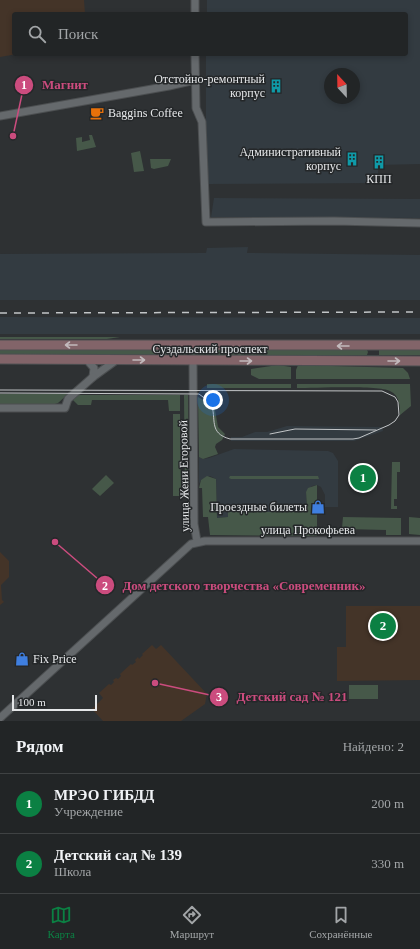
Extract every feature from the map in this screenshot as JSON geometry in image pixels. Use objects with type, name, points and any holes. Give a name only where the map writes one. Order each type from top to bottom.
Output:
[{"type":"main road","name":"Суздальский проспект","points":[[0,345],[420,345]]},
{"type":"main road","points":[[368,361],[376,353],[371,346]]},
{"type":"main road","name":"Суздальский проспект","points":[[0,359],[115,361],[420,361]]},
{"type":"street","points":[[195,0],[195,12]]},
{"type":"street","points":[[195,56],[196,108],[202,122],[206,222],[334,221],[420,223]]},
{"type":"street","points":[[0,116],[196,80]]},
{"type":"street","points":[[87,360],[94,368],[93,377]]},
{"type":"street","points":[[0,408],[65,408],[68,399],[93,377],[115,361]]},
{"type":"street","name":"улица Жени Егоровой","points":[[0,718],[186,547],[197,541],[194,524],[193,361]]},
{"type":"street","name":"улица Прокофьева","points":[[197,541],[420,541]]},
{"type":"shaded area","points":[[0,0],[84,0],[85,12],[12,12],[12,55],[0,57]]},
{"type":"shaded area","points":[[207,0],[420,0],[420,164],[378,165],[378,183],[206,184],[206,56],[408,56],[408,12],[207,12]]},
{"type":"shaded area","points":[[214,198],[420,199],[420,218],[211,217]]},
{"type":"shaded area","points":[[248,247],[247,253],[420,255],[420,300],[0,300],[0,254],[206,253],[207,248]]},
{"type":"shaded area","points":[[0,317],[420,318],[420,334],[0,334]]},
{"type":"shaded area","points":[[287,426],[382,427],[383,431],[354,441],[231,441],[231,437],[242,437],[255,432],[267,432]]},
{"type":"shaded area","points":[[234,449],[328,451],[333,453],[338,461],[338,507],[325,507],[325,495],[321,487],[317,485],[312,486],[306,492],[307,507],[300,512],[229,512],[228,517],[217,518],[216,479],[210,476],[201,480],[199,484],[199,457],[203,459],[209,458]]},
{"type":"shaded area","points":[[0,552],[9,561],[9,577],[1,585],[2,600],[4,602],[0,605]]},
{"type":"shaded area","points":[[346,606],[420,606],[420,680],[337,681],[337,647],[346,647]]},
{"type":"shaded area","points":[[152,645],[156,649],[161,645],[207,694],[205,704],[181,721],[103,721],[92,709],[103,698],[99,693],[109,684],[111,685],[114,682],[113,680],[116,678],[118,679],[121,676],[120,674],[131,664],[132,665],[136,662],[135,660],[138,657],[139,659],[143,655],[142,654]]},
{"type":"green space","points":[[89,135],[92,135],[96,147],[77,151],[76,138],[82,137],[82,142],[90,140]]},
{"type":"green space","points":[[140,151],[144,171],[134,172],[131,153]]},
{"type":"green space","points":[[150,159],[171,159],[168,166],[154,169],[151,168]]},
{"type":"green space","points":[[0,337],[120,337],[107,339],[0,339]]},
{"type":"green space","points":[[0,350],[176,350],[176,355],[0,354]]},
{"type":"green space","points":[[181,350],[367,350],[368,352],[367,355],[181,355]]},
{"type":"green space","points":[[379,350],[420,350],[420,355],[379,355]]},
{"type":"green space","points":[[278,365],[291,367],[291,379],[259,379],[251,375],[251,369]]},
{"type":"green space","points":[[298,365],[403,368],[408,373],[410,379],[296,379],[296,370]]},
{"type":"green space","points":[[207,384],[291,384],[291,388],[207,388]]},
{"type":"green space","points":[[297,384],[410,384],[411,406],[400,415],[398,398],[390,391],[384,389],[360,387],[297,388]]},
{"type":"green space","points":[[205,393],[212,393],[218,427],[225,434],[222,440],[216,444],[215,447],[218,454],[203,459],[199,457],[198,397],[205,401]]},
{"type":"green space","points":[[0,394],[68,394],[58,403],[52,405],[0,405]]},
{"type":"green space","points":[[76,395],[180,395],[180,411],[169,411],[168,400],[92,400],[91,405],[78,405],[73,400]]},
{"type":"green space","points":[[184,395],[188,395],[189,499],[185,499]]},
{"type":"green space","points":[[173,414],[180,414],[181,496],[173,496]]},
{"type":"green space","points":[[392,462],[400,462],[400,472],[397,472],[397,499],[394,499],[394,506],[397,506],[397,509],[391,509]]},
{"type":"green space","points":[[106,475],[114,483],[100,496],[92,489]]},
{"type":"green space","points":[[207,476],[216,479],[217,518],[228,517],[228,512],[300,512],[307,507],[306,492],[308,488],[317,485],[317,536],[210,535],[208,517],[203,517],[202,488],[199,488],[201,480]]},
{"type":"green space","points":[[230,476],[318,476],[319,479],[231,479],[229,478]]},
{"type":"green space","points":[[343,517],[401,518],[401,535],[386,535],[386,530],[344,529],[342,528]]},
{"type":"green space","points":[[409,517],[420,518],[420,535],[409,534]]},
{"type":"green space","points":[[349,685],[378,685],[378,699],[349,699]]},
{"type":"tram line","points":[[0,390],[382,391],[395,397],[398,402],[399,415],[395,421],[389,425],[359,438],[353,439],[230,439],[223,436],[216,429],[214,425],[211,403],[199,394],[0,393]]},
{"type":"tram line","points":[[270,434],[295,429],[376,430]]},
{"type":"railway","points":[[0,313],[420,312]]},
{"type":"place","name":"Отстойно-ремонтный корпус","points":[[276,86]]},
{"type":"place","name":"Baggins Coffee","points":[[97,113]]},
{"type":"place","name":"Магнит","points":[[13,136]]},
{"type":"place","name":"Административный корпус","points":[[352,159]]},
{"type":"place","name":"КПП","points":[[379,162]]},
{"type":"place","name":"МРЭО ГИБДД","points":[[363,478]]},
{"type":"place","name":"Проездные билеты","points":[[318,507]]},
{"type":"place","name":"Дом детского творчества «Современник»","points":[[55,542]]},
{"type":"place","name":"Детский сад № 139","points":[[383,626]]},
{"type":"place","name":"Fix Price","points":[[22,659]]},
{"type":"place","name":"Детский сад № 121","points":[[155,683]]}]
